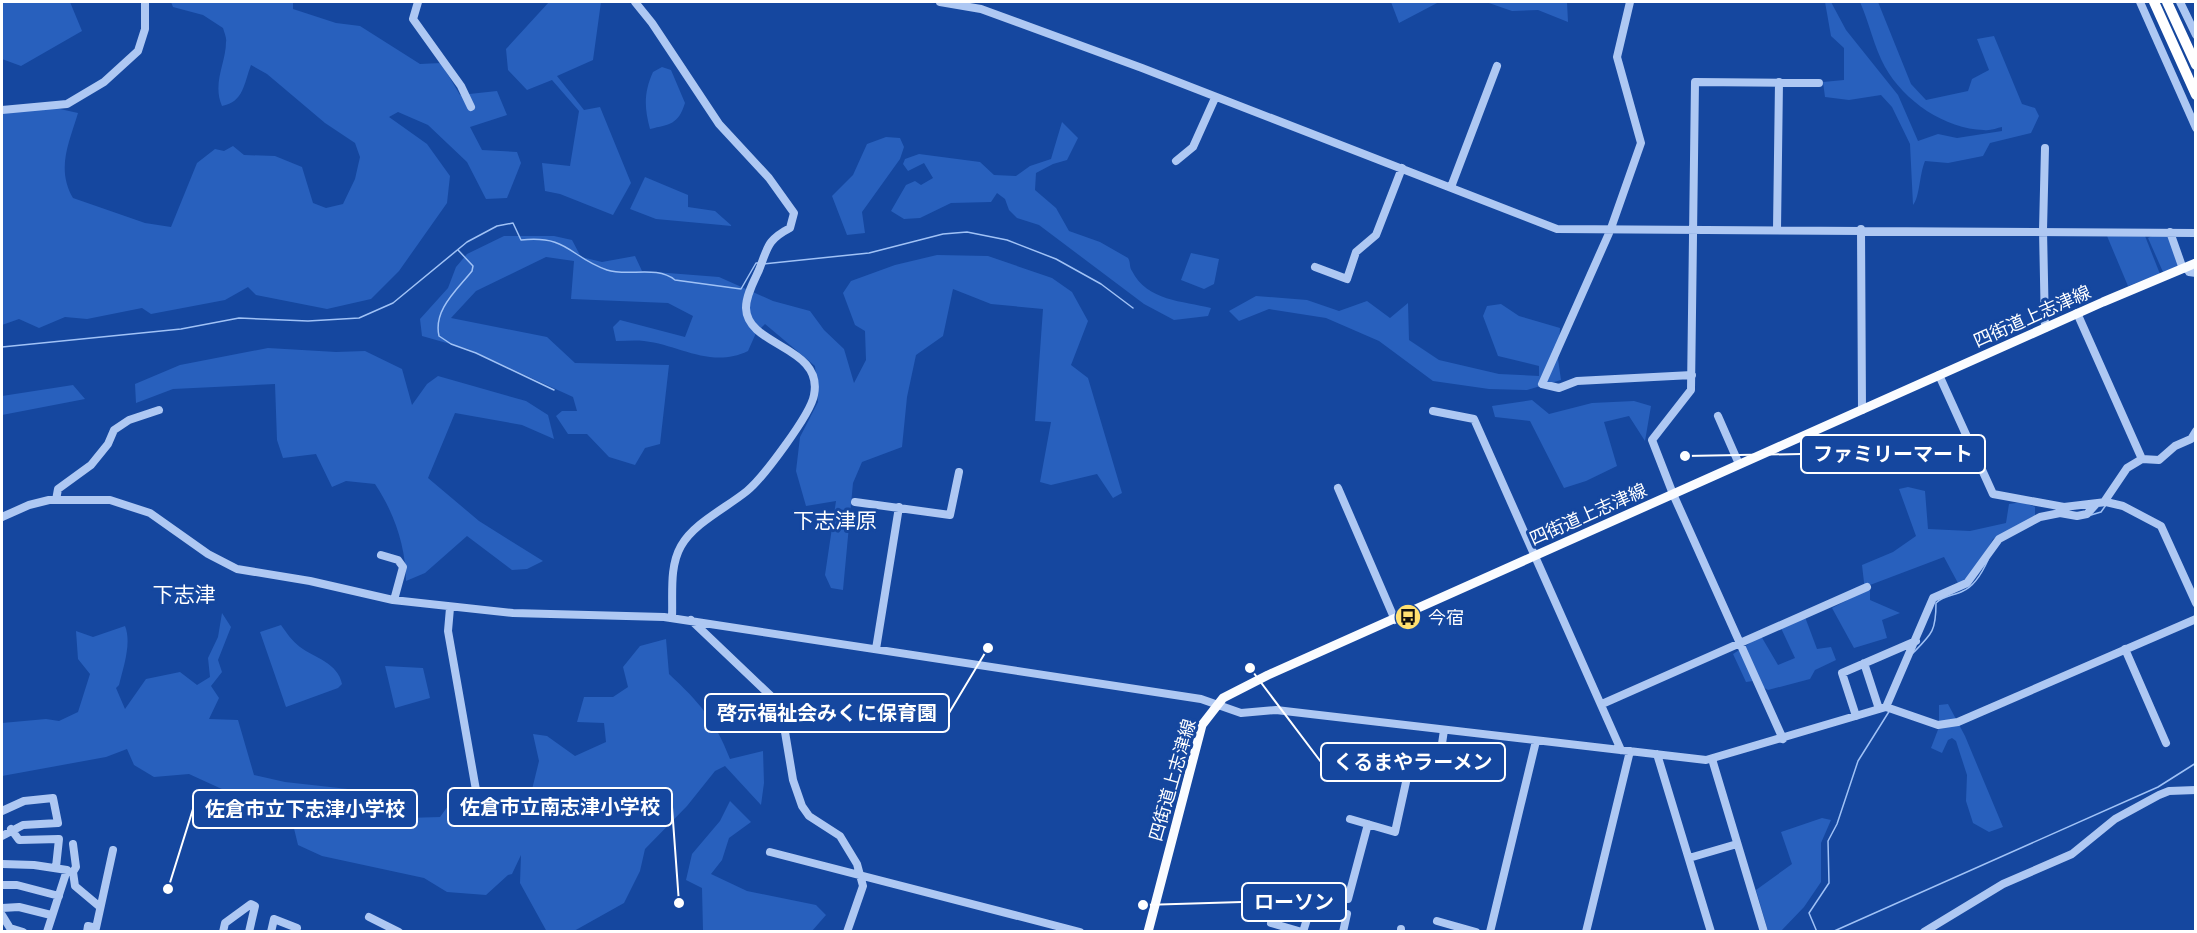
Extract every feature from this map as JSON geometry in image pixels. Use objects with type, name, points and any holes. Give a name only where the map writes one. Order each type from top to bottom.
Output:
[{"type":"highway","points":[[2154,2],[2196,95]]},
{"type":"highway","points":[[2167,2],[2196,65]]},
{"type":"main road","name":"四街道上志津線","points":[[1148,932],[1202,725],[1215,704],[1243,687],[1739,464],[2077,313],[2190,268]]},
{"type":"street","points":[[2,110],[67,104],[104,82],[138,51],[145,29],[145,2]]},
{"type":"street","points":[[418,2],[413,19],[450,69],[471,107]]},
{"type":"street","points":[[635,2],[652,23],[718,124],[769,178],[794,213],[790,228],[772,237],[748,297],[746,310],[755,328],[809,367],[814,386],[811,403],[766,471],[754,485],[696,529],[681,545],[673,567],[672,618]]},
{"type":"street","points":[[940,2],[981,9],[1557,229],[2196,232]]},
{"type":"street","points":[[1630,2],[1617,57],[1641,143],[1610,231],[1542,384],[1559,388],[1577,381],[1692,375]]},
{"type":"street","points":[[2139,2],[2196,128]]},
{"type":"street","points":[[2180,2],[2196,34]]},
{"type":"street","points":[[1451,187],[1497,66]]},
{"type":"street","points":[[1783,739],[1673,494],[1652,440],[1691,393],[1695,82],[1819,83]]},
{"type":"street","points":[[1777,229],[1779,82]]},
{"type":"street","points":[[1176,161],[1193,147],[1215,98]]},
{"type":"street","points":[[2045,148],[2043,230],[2045,328]]},
{"type":"street","points":[[1315,267],[1347,279],[1356,252],[1376,235],[1402,168]]},
{"type":"street","points":[[1861,229],[1862,410]]},
{"type":"street","points":[[2170,232],[2190,268]]},
{"type":"street","points":[[2077,313],[2142,459]]},
{"type":"street","points":[[1939,375],[1993,495],[2064,507],[2104,503],[2123,506],[2161,526],[2196,603]]},
{"type":"street","points":[[56,500],[58,489],[91,465],[108,444],[114,430],[129,420],[159,410]]},
{"type":"street","points":[[1433,411],[1474,419],[1602,704],[1620,750]]},
{"type":"street","points":[[1718,416],[1739,464]]},
{"type":"street","points":[[1886,708],[1933,598],[1967,583],[1994,543],[2040,518],[2060,513],[2077,516],[2087,513],[2104,503],[2120,475],[2142,459],[2158,460],[2175,446],[2191,439],[2196,431]]},
{"type":"street","points":[[855,502],[950,515],[959,472]]},
{"type":"street","points":[[1338,488],[1395,620]]},
{"type":"street","points":[[2,517],[29,505],[56,500],[93,498],[126,503],[150,513],[208,554],[237,569],[310,581],[394,600],[450,608],[534,614],[692,620],[1201,699],[1241,713],[1276,710],[1712,759],[1886,708],[1938,725],[1958,722],[2196,619]]},
{"type":"street","points":[[876,650],[899,507]]},
{"type":"street","points":[[381,555],[398,560],[403,567],[394,600]]},
{"type":"street","points":[[1602,704],[1867,587]]},
{"type":"street","points":[[450,608],[448,631],[476,790]]},
{"type":"street","points":[[692,620],[774,699],[783,720],[793,780],[802,806],[809,816],[840,836],[861,875],[863,886],[847,932]]},
{"type":"street","points":[[1856,716],[1842,674],[1916,641]]},
{"type":"street","points":[[2125,649],[2166,743]]},
{"type":"street","points":[[1864,663],[1886,708]]},
{"type":"street","points":[[1350,819],[1395,832],[1408,773],[1437,778],[1444,730]]},
{"type":"street","points":[[1490,932],[1536,741]]},
{"type":"street","points":[[1586,932],[1630,751]]},
{"type":"street","points":[[1657,754],[1711,932]]},
{"type":"street","points":[[1712,759],[1764,932]]},
{"type":"street","points":[[1924,932],[2003,884],[2072,854],[2115,819],[2159,795],[2169,791],[2196,790]]},
{"type":"street","points":[[2,811],[24,801],[53,798],[58,823],[23,825],[11,829],[2,836]]},
{"type":"street","points":[[1271,923],[1303,932],[1311,906],[1318,900],[1348,899],[1368,824]]},
{"type":"street","points":[[11,829],[20,840],[58,839],[56,867]]},
{"type":"street","points":[[47,932],[51,915],[70,871],[76,867],[73,844]]},
{"type":"street","points":[[1689,858],[1737,844]]},
{"type":"street","points":[[87,932],[88,926],[96,928],[113,850]]},
{"type":"street","points":[[770,852],[1080,932]]},
{"type":"street","points":[[2,864],[56,867],[70,871]]},
{"type":"street","points":[[70,871],[75,886],[100,907]]},
{"type":"street","points":[[2,885],[17,885],[59,896]]},
{"type":"street","points":[[223,932],[225,923],[251,904],[255,906],[249,932]]},
{"type":"street","points":[[2,908],[19,907],[51,915]]},
{"type":"street","points":[[1343,932],[1347,914]]},
{"type":"street","points":[[2,915],[8,930],[23,932]]},
{"type":"street","points":[[369,916],[399,932]]},
{"type":"street","points":[[271,932],[274,919],[297,928],[296,932]]},
{"type":"street","points":[[1437,921],[1476,932]]},
{"type":"shaded area","points":[[2,2],[70,2],[82,31],[21,66],[2,59]]},
{"type":"shaded area","points":[[171,2],[293,2],[293,9],[336,23],[360,26],[420,64],[441,63],[460,95],[497,91],[507,115],[470,127],[482,150],[517,152],[521,163],[507,198],[486,199],[467,162],[428,125],[398,112],[389,117],[427,144],[450,176],[447,203],[399,271],[371,299],[327,309],[256,295],[248,287],[225,300],[151,314],[142,308],[87,319],[65,317],[39,328],[19,319],[2,325],[2,111],[42,105],[78,113],[68,145],[65,166],[65,177],[73,198],[145,223],[171,227],[197,163],[215,149],[224,151],[233,146],[244,155],[275,156],[302,167],[313,203],[326,208],[343,204],[355,179],[360,157],[355,143],[325,123],[267,74],[251,65],[239,96],[229,104],[222,106],[218,89],[226,40],[223,28],[203,15],[173,7]]},
{"type":"shaded area","points":[[549,2],[601,2],[593,60],[557,76],[584,110],[600,107],[631,183],[613,215],[560,194],[545,191],[542,163],[570,166],[579,111],[552,80],[527,90],[508,70],[506,49]]},
{"type":"shaded area","points":[[1391,2],[1439,2],[1399,23]]},
{"type":"shaded area","points":[[1486,2],[1567,2],[1568,22],[1538,10],[1512,11]]},
{"type":"shaded area","points":[[1825,2],[1831,2],[1846,30],[1898,95],[1918,141],[1938,134],[1957,138],[2002,131],[2002,127],[1986,130],[1955,125],[1914,102],[1885,67],[1860,2],[1878,2],[1911,84],[1926,100],[1968,91],[1972,79],[1989,70],[1977,39],[1994,36],[2022,104],[2035,108],[2039,116],[2031,133],[1990,143],[1983,156],[1948,163],[1925,161],[1913,205],[1910,144],[1892,107],[1881,95],[1849,100],[1825,97],[1823,82],[1844,80],[1844,48],[1831,36]]},
{"type":"shaded area","points":[[662,67],[671,70],[685,103],[676,120],[650,129],[646,107],[648,86],[653,72]]},
{"type":"shaded area","points":[[1062,122],[1078,138],[1067,160],[1036,173],[1035,190],[1056,208],[1069,231],[1100,242],[1128,258],[1132,271],[1147,288],[1167,298],[1211,308],[1208,316],[1174,320],[1144,304],[1039,225],[1017,218],[1009,210],[1005,199],[997,193],[991,202],[951,203],[920,218],[904,219],[891,211],[906,185],[915,181],[921,185],[933,178],[924,163],[908,171],[903,164],[905,159],[919,154],[980,162],[994,175],[1016,176],[1030,166],[1051,159]]},
{"type":"shaded area","points":[[886,137],[900,138],[904,147],[900,159],[862,212],[865,233],[847,235],[832,196],[853,175],[867,144]]},
{"type":"shaded area","points":[[645,177],[688,195],[688,207],[715,211],[732,226],[656,219],[630,209]]},
{"type":"shaded area","points":[[2156,234],[2167,234],[2179,266],[2163,272],[2148,238]]},
{"type":"shaded area","points":[[504,236],[554,236],[572,240],[581,257],[602,262],[635,256],[642,271],[719,277],[773,301],[810,311],[824,330],[844,349],[854,383],[866,360],[865,331],[855,325],[843,293],[851,281],[895,265],[937,255],[988,256],[1052,278],[1072,292],[1088,321],[1071,365],[1088,378],[1122,493],[1113,498],[1097,474],[1051,485],[1040,482],[1051,422],[1035,421],[1043,309],[991,304],[953,289],[943,336],[916,355],[907,397],[902,447],[862,462],[853,483],[843,590],[831,588],[825,575],[836,501],[806,506],[796,471],[800,437],[818,402],[815,366],[765,324],[756,333],[748,351],[721,358],[708,357],[657,343],[616,341],[613,327],[620,320],[685,337],[693,316],[668,303],[571,299],[574,261],[546,257],[476,291],[451,318],[547,337],[575,363],[669,365],[660,444],[645,448],[635,465],[609,457],[587,434],[568,434],[556,416],[562,411],[577,411],[573,397],[468,349],[422,336],[420,319],[448,288],[456,267],[467,254]]},
{"type":"shaded area","points":[[2107,236],[2145,236],[2160,274],[2128,286]]},
{"type":"shaded area","points":[[1191,253],[1219,259],[1214,284],[1204,289],[1181,280]]},
{"type":"shaded area","points":[[1256,296],[1307,300],[1339,311],[1367,301],[1390,318],[1408,303],[1409,340],[1439,360],[1499,374],[1539,376],[1539,366],[1498,356],[1483,316],[1487,306],[1501,304],[1519,316],[1560,328],[1558,359],[1561,380],[1527,390],[1489,389],[1433,381],[1379,341],[1326,318],[1269,309],[1239,321],[1229,311]]},
{"type":"shaded area","points":[[268,348],[336,352],[365,351],[402,369],[412,405],[427,384],[438,376],[526,401],[548,415],[554,439],[522,425],[455,413],[428,478],[479,521],[543,561],[527,569],[512,570],[467,536],[425,573],[406,581],[404,555],[398,530],[375,484],[346,481],[332,487],[316,454],[283,458],[277,440],[275,384],[173,389],[136,403],[135,384],[180,365]]},
{"type":"shaded area","points":[[73,385],[85,399],[2,415],[2,396]]},
{"type":"shaded area","points":[[1532,400],[1549,414],[1592,403],[1634,401],[1651,406],[1645,441],[1629,416],[1604,422],[1617,466],[1586,481],[1564,488],[1530,421],[1495,417],[1492,406]]},
{"type":"shaded area","points":[[1908,487],[1925,491],[1928,529],[1970,531],[2006,523],[2009,504],[2022,502],[2035,507],[2035,517],[1993,539],[1976,570],[1959,585],[1944,557],[1870,585],[1870,600],[1900,613],[1882,620],[1887,638],[1854,648],[1832,608],[1865,591],[1862,565],[1893,552],[1916,536],[1899,489]]},
{"type":"shaded area","points":[[222,613],[231,627],[218,660],[222,672],[211,686],[219,698],[209,719],[238,720],[254,775],[285,782],[375,792],[397,813],[407,818],[440,817],[448,806],[447,795],[485,797],[495,795],[515,813],[527,810],[539,761],[533,734],[547,736],[575,756],[606,742],[604,723],[577,722],[584,697],[613,697],[628,687],[623,667],[640,646],[666,639],[669,674],[705,712],[730,759],[763,751],[764,783],[761,805],[725,766],[715,771],[687,806],[645,849],[640,871],[624,903],[574,931],[547,932],[520,883],[521,855],[512,874],[486,895],[447,892],[424,878],[322,856],[298,845],[291,816],[248,801],[189,774],[154,777],[134,765],[127,749],[106,757],[2,776],[2,723],[46,719],[59,721],[78,712],[90,674],[78,659],[76,631],[93,637],[125,626],[128,640],[126,655],[119,685],[116,688],[125,709],[146,679],[180,672],[197,685],[210,677],[208,658],[218,637]]},
{"type":"shaded area","points":[[1805,617],[1817,649],[1831,647],[1836,660],[1815,670],[1810,679],[1768,690],[1753,681],[1746,682],[1733,654],[1761,636],[1778,665],[1795,658],[1780,626]]},
{"type":"shaded area","points":[[281,625],[297,645],[336,671],[342,684],[338,688],[286,707],[260,632]]},
{"type":"shaded area","points":[[385,666],[423,668],[430,698],[395,708]]},
{"type":"shaded area","points":[[1948,704],[1965,736],[2003,827],[1989,832],[1973,823],[1966,801],[1967,775],[1956,741],[1952,738],[1948,740],[1942,753],[1931,748],[1939,727],[1939,705]]},
{"type":"shaded area","points":[[730,801],[751,822],[729,838],[722,860],[711,874],[747,891],[816,905],[826,915],[812,931],[703,931],[702,888],[686,880],[692,854],[720,821]]},
{"type":"shaded area","points":[[1822,818],[1831,820],[1821,843],[1821,882],[1804,907],[1781,931],[1768,931],[1756,890],[1792,864],[1781,832]]},
{"type":"waterway","points":[[2,347],[181,329],[239,318],[308,321],[359,318],[393,303],[467,242],[497,226],[513,223],[521,240],[537,239],[559,244],[594,265],[615,272],[659,273],[675,280],[741,289],[758,263]]},
{"type":"waterway","points":[[763,264],[869,253],[943,234],[967,232],[1007,240],[1056,259],[1101,284],[1133,308]]},
{"type":"waterway","points":[[458,250],[473,266],[472,271],[443,309],[438,327],[439,336],[451,344],[476,353],[554,390]]},
{"type":"waterway","points":[[2091,515],[2101,512],[2106,505]]},
{"type":"waterway","points":[[1913,653],[1932,631],[1936,603],[1942,598],[1960,593],[1971,586],[1988,560]]},
{"type":"waterway","points":[[1817,932],[1809,913],[1829,883],[1828,841],[1837,824],[1858,761],[1890,710]]},
{"type":"waterway","points":[[1832,932],[2158,787],[2196,763]]},
{"type":"place","name":"ファミリーマート","points":[[1685,456]]},
{"type":"place","name":"今宿","points":[[1408,617]]},
{"type":"place","name":"啓示福祉会みくに保育園","points":[[988,648]]},
{"type":"place","name":"くるまやラーメン","points":[[1250,668]]},
{"type":"place","name":"佐倉市立下志津小学校","points":[[168,889]]},
{"type":"place","name":"佐倉市立南志津小学校","points":[[679,903]]},
{"type":"place","name":"ローソン","points":[[1143,905]]},
{"type":"district","name":"下志津原","points":[[835,520]]},
{"type":"district","name":"下志津","points":[[184,594]]}]
